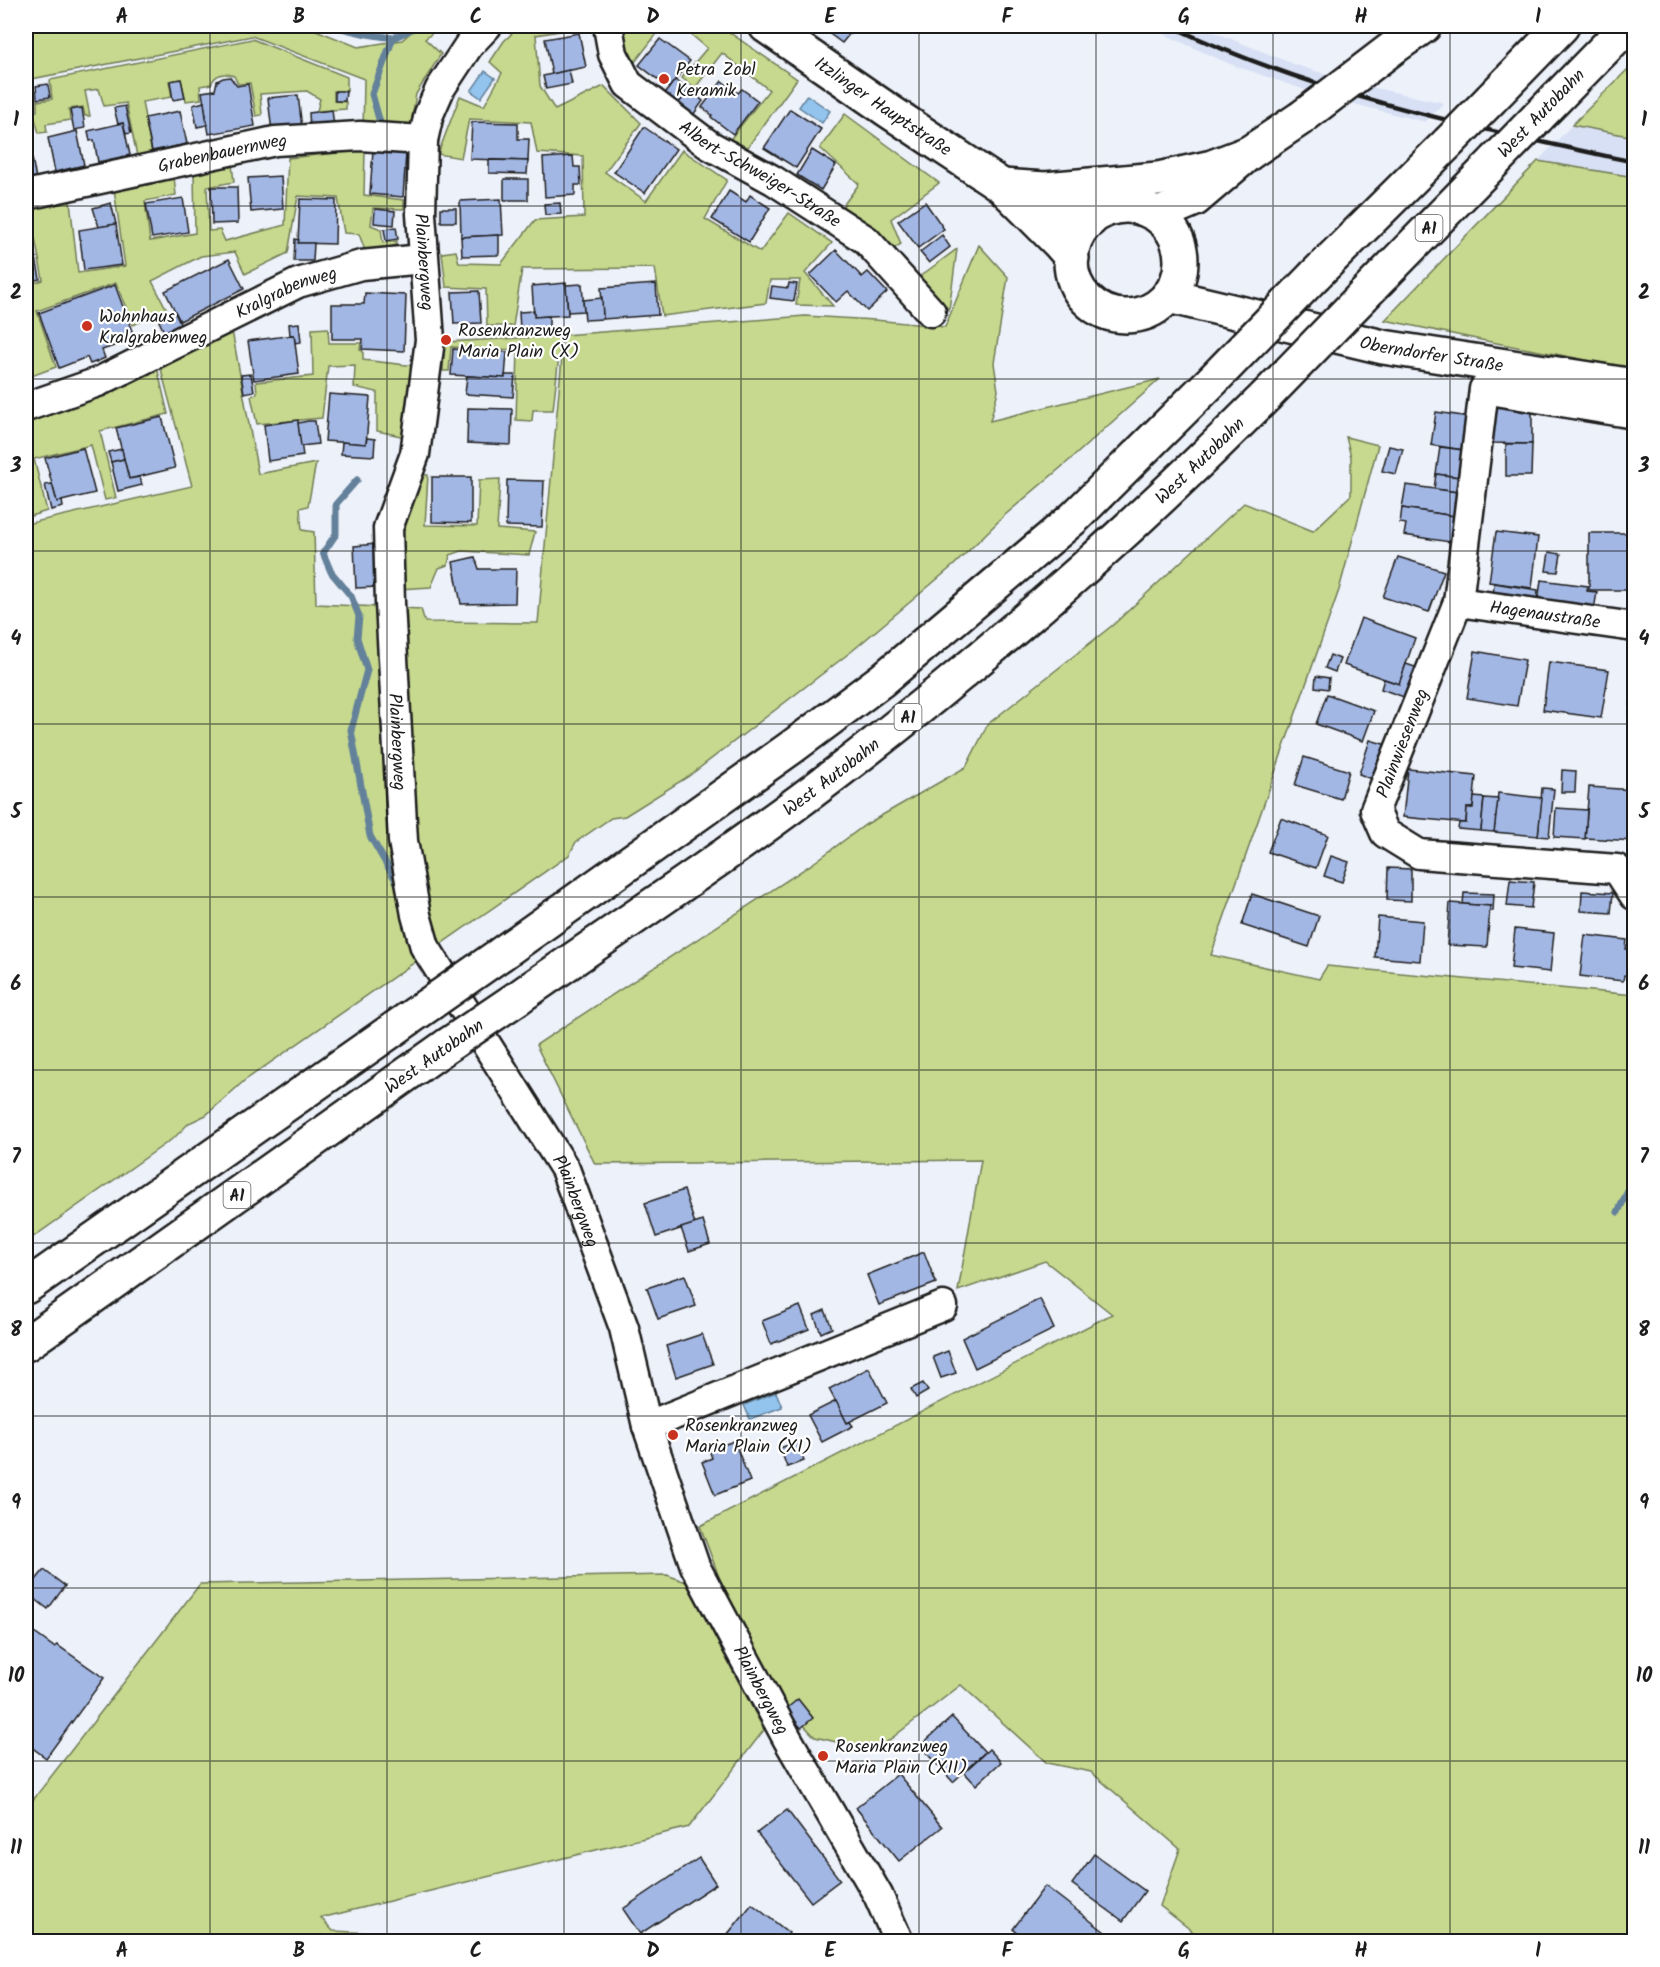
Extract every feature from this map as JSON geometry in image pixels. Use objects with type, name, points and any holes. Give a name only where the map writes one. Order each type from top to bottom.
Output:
[{"type":"main road","name":"Itzlinger Hauptstraße","points":[[766,26],[1002,186]]},
{"type":"main road","points":[[1157,216],[1195,199],[1249,153],[1301,118],[1424,26]]},
{"type":"main road","name":"A1","points":[[26,1287],[501,954],[792,747],[882,680],[1075,517],[1562,26]]},
{"type":"main road","name":"West Autobahn","points":[[26,1344],[833,776],[931,699],[1108,547],[1265,397],[1627,26]]},
{"type":"main road","points":[[1002,186],[1045,189],[1158,179],[1212,167],[1249,153]]},
{"type":"main road","points":[[1002,186],[1076,217],[1090,220]]},
{"type":"main road","points":[[1002,186],[1072,258]]},
{"type":"main road","points":[[1119,206],[1135,207],[1150,211],[1157,216],[1172,230],[1178,242],[1181,263],[1176,284],[1168,296],[1156,307],[1140,314],[1124,316],[1107,312],[1093,304],[1081,292],[1074,279],[1072,250],[1079,233],[1090,220],[1104,210],[1119,206]]},
{"type":"main road","name":"Oberndorfer Straße","points":[[1181,263],[1194,279],[1230,311]]},
{"type":"main road","name":"Oberndorfer Straße","points":[[1168,296],[1383,347],[1635,386]]},
{"type":"street","name":"Plainbergweg","points":[[487,26],[469,45],[440,88],[429,114],[423,140],[421,214],[430,340],[415,454],[388,528],[390,603],[404,841],[416,915],[425,947],[565,1169],[624,1328],[647,1426],[695,1566],[788,1740],[878,1895],[900,1941]]},
{"type":"street","name":"Albert-Schweiger-Straße","points":[[608,26],[613,54],[628,84],[709,145],[772,180],[866,240],[931,312]]},
{"type":"street","name":"Grabenbauernweg","points":[[26,195],[275,141],[360,136],[423,140]]},
{"type":"street","name":"Kralgrabenweg","points":[[26,407],[98,382],[298,283],[361,265],[423,259]]},
{"type":"street","name":"Oberndorfer Straße","points":[[1484,389],[1635,414]]},
{"type":"street","name":"Plainwiesenweg","points":[[1484,389],[1458,602],[1376,810],[1384,833],[1419,854],[1617,869],[1635,895]]},
{"type":"street","name":"Hagenaustraße","points":[[1458,602],[1635,627]]},
{"type":"street","points":[[647,1426],[943,1306]]},
{"type":"shaded area","points":[[1148,26],[1199,26],[1296,65],[1357,84],[1444,103],[1425,122],[1362,106],[1314,93],[1230,64]]},
{"type":"shaded area","points":[[1572,125],[1634,137],[1634,177],[1538,161]]},
{"type":"green space","points":[[26,26],[306,26],[358,47],[402,40],[418,26],[441,26],[425,39],[441,54],[416,94],[409,136],[363,134],[364,79],[252,36],[26,80]]},
{"type":"green space","points":[[520,26],[572,26],[572,29],[536,35],[540,86],[555,110],[604,86],[641,123],[605,172],[646,201],[682,150],[727,180],[705,219],[760,252],[789,213],[832,243],[805,273],[833,306],[796,305],[800,280],[770,280],[766,303],[662,316],[655,268],[522,269],[513,326],[487,326],[486,289],[446,287],[442,253],[456,251],[459,263],[501,264],[535,220],[584,217],[583,156],[537,153],[531,122],[469,119],[461,158],[438,154],[460,96],[484,106],[502,73],[490,62],[504,41]]},
{"type":"green space","points":[[618,26],[663,26],[631,67]]},
{"type":"green space","points":[[681,26],[720,26],[797,79],[745,151],[728,142],[769,90],[722,53],[695,88],[682,78],[707,48]]},
{"type":"green space","points":[[252,39],[347,77],[347,91],[334,91],[334,101],[346,102],[346,109],[317,111],[320,99],[307,91],[260,94],[262,115],[256,116],[250,83],[238,84],[234,76],[223,74],[217,76],[211,84],[200,86],[201,99],[186,101],[181,79],[169,81],[172,97],[142,102],[152,154],[137,156],[126,103],[104,106],[99,89],[85,91],[90,116],[85,116],[83,107],[69,109],[70,120],[46,124],[47,132],[39,133],[33,112],[37,111],[37,101],[52,99],[50,80]]},
{"type":"green space","points":[[1634,63],[1634,137],[1572,125]]},
{"type":"green space","points":[[845,114],[939,183],[891,219],[901,244],[890,251],[842,207],[859,184],[820,148]]},
{"type":"green space","points":[[365,150],[364,195],[404,200],[404,209],[373,208],[371,225],[381,229],[383,243],[397,241],[396,245],[381,251],[366,253],[359,234],[344,233],[338,198],[298,196],[288,253],[245,274],[235,252],[201,256],[152,281],[167,310],[133,325],[116,283],[37,311],[56,367],[26,378],[26,286],[43,280],[35,238],[26,239],[26,209],[70,201],[78,273],[125,266],[114,189],[174,177],[176,195],[145,201],[150,241],[195,233],[194,173],[232,164],[234,182],[207,187],[209,231],[220,230],[225,241],[285,225],[288,158]]},
{"type":"green space","points":[[1538,161],[1634,177],[1634,369],[1385,320]]},
{"type":"green space","points":[[979,245],[1008,277],[994,363],[998,391],[990,421],[1160,379],[1005,515],[954,565],[852,651],[689,776],[625,816],[611,818],[576,842],[569,855],[244,1081],[206,1115],[189,1123],[175,1137],[26,1242],[26,524],[192,486],[159,362],[231,325],[258,474],[316,463],[308,506],[300,508],[302,530],[314,532],[316,604],[421,609],[425,622],[538,623],[564,335],[805,316],[945,327]]},
{"type":"green space","points":[[957,249],[949,310],[919,277]]},
{"type":"green space","points":[[328,328],[329,343],[361,343],[360,350],[363,351],[363,360],[415,366],[406,437],[377,431],[377,392],[354,387],[355,365],[328,366],[322,418],[257,424],[251,396],[257,394],[256,382],[313,376],[312,329]]},
{"type":"green space","points":[[561,336],[553,410],[533,410],[532,421],[516,420],[518,350],[451,347],[449,371],[443,371],[444,342]]},
{"type":"green space","points":[[156,363],[168,414],[100,431],[116,498],[105,500],[91,445],[34,459],[47,511],[31,516],[26,495],[26,415]]},
{"type":"green space","points":[[1346,437],[1378,445],[1339,590],[1211,955],[1319,979],[1327,966],[1634,995],[1634,1941],[1205,1941],[1160,1906],[1180,1849],[1091,1772],[1047,1763],[961,1685],[875,1751],[815,1737],[780,1700],[722,1585],[700,1526],[1112,1314],[1045,1261],[958,1291],[981,1160],[595,1164],[536,1045],[812,864],[865,825],[966,767],[988,724],[1114,624],[1244,503],[1313,531],[1351,495],[1351,457]]},
{"type":"green space","points":[[415,475],[428,475],[425,525],[477,526],[479,480],[500,479],[497,529],[535,532],[529,555],[462,551],[450,555],[448,565],[439,568],[431,587],[399,589],[401,525]]},
{"type":"green space","points":[[667,1575],[686,1582],[764,1730],[689,1827],[321,1918],[333,1931],[540,1941],[26,1941],[26,1803],[29,1805],[200,1584]]},
{"type":"water","points":[[485,71],[495,78],[481,98],[471,91]]},
{"type":"water","points":[[807,95],[830,111],[822,123],[799,107]]},
{"type":"water","points":[[776,1392],[782,1407],[750,1419],[744,1405]]},
{"type":"building","points":[[819,26],[856,26],[842,43]]},
{"type":"building","points":[[579,33],[586,67],[552,74],[545,39]]},
{"type":"building","points":[[660,39],[690,61],[669,88],[639,65]]},
{"type":"building","points":[[569,70],[572,84],[546,89],[543,76]]},
{"type":"building","points":[[230,77],[237,86],[248,84],[255,126],[209,134],[202,92],[215,90],[217,81]]},
{"type":"building","points":[[181,79],[185,98],[173,100],[170,81]]},
{"type":"building","points":[[675,80],[689,90],[676,107],[663,96]]},
{"type":"building","points":[[722,81],[738,93],[742,89],[758,101],[733,134],[702,107]]},
{"type":"building","points":[[29,83],[35,109],[26,111],[26,84]]},
{"type":"building","points":[[48,84],[50,97],[37,99],[36,86]]},
{"type":"building","points":[[689,90],[703,101],[691,118],[676,107]]},
{"type":"building","points":[[335,91],[346,91],[345,101],[335,101]]},
{"type":"building","points":[[298,95],[302,128],[272,132],[268,98]]},
{"type":"building","points":[[204,102],[207,125],[197,127],[193,105]]},
{"type":"building","points":[[125,106],[131,133],[126,134],[123,123],[118,124],[114,108]]},
{"type":"building","points":[[82,108],[85,128],[74,130],[70,110]]},
{"type":"building","points":[[790,109],[821,129],[796,168],[764,148]]},
{"type":"building","points":[[332,110],[334,126],[310,129],[309,113]]},
{"type":"building","points":[[180,111],[187,144],[152,151],[145,118]]},
{"type":"building","points":[[472,122],[518,123],[518,139],[529,139],[528,161],[470,159]]},
{"type":"building","points":[[123,123],[130,155],[98,162],[94,140],[90,141],[88,131]]},
{"type":"building","points":[[644,127],[676,149],[645,193],[614,172]]},
{"type":"building","points":[[77,131],[84,165],[55,172],[48,138]]},
{"type":"building","points":[[28,137],[36,179],[26,181],[26,138]]},
{"type":"building","points":[[373,150],[406,153],[403,197],[370,194]]},
{"type":"building","points":[[812,150],[836,165],[821,190],[797,175]]},
{"type":"building","points":[[573,156],[574,167],[580,167],[581,185],[575,185],[575,195],[545,197],[543,158]]},
{"type":"building","points":[[489,160],[528,161],[527,174],[489,173]]},
{"type":"building","points":[[281,176],[283,209],[251,212],[248,178]]},
{"type":"building","points":[[504,179],[528,179],[528,200],[504,200]]},
{"type":"building","points":[[211,187],[237,187],[238,223],[212,224]]},
{"type":"building","points":[[729,191],[746,202],[750,195],[770,208],[749,242],[712,219]]},
{"type":"building","points":[[183,198],[188,232],[152,238],[146,204]]},
{"type":"building","points":[[300,199],[336,200],[335,244],[298,243]]},
{"type":"building","points":[[501,199],[503,235],[461,237],[460,201]]},
{"type":"building","points":[[925,202],[944,229],[918,248],[898,221]]},
{"type":"building","points":[[111,203],[116,224],[99,227],[93,208]]},
{"type":"building","points":[[560,203],[561,214],[545,215],[544,204]]},
{"type":"building","points":[[441,208],[456,208],[456,222],[441,222]]},
{"type":"building","points":[[375,209],[395,211],[394,225],[374,223]]},
{"type":"building","points":[[116,224],[122,265],[84,270],[79,230]]},
{"type":"building","points":[[396,227],[398,239],[386,241],[384,229]]},
{"type":"building","points":[[499,235],[499,255],[462,256],[461,237]]},
{"type":"building","points":[[942,235],[950,247],[929,263],[920,252]]},
{"type":"building","points":[[295,239],[299,240],[298,243],[314,243],[313,261],[294,261]]},
{"type":"building","points":[[33,242],[40,279],[26,282],[26,244]]},
{"type":"building","points":[[836,250],[862,277],[868,272],[887,292],[867,311],[848,291],[836,302],[810,275]]},
{"type":"building","points":[[229,259],[244,289],[180,321],[165,291]]},
{"type":"building","points":[[566,283],[568,315],[534,317],[532,286]]},
{"type":"building","points":[[789,283],[797,284],[794,301],[770,298],[772,286],[788,288]]},
{"type":"building","points":[[582,284],[584,311],[568,312],[566,285]]},
{"type":"building","points":[[656,284],[658,315],[603,319],[601,288]]},
{"type":"building","name":"Wohnhaus Kralgrabenweg","points":[[115,285],[135,339],[102,350],[105,358],[98,361],[90,364],[87,357],[59,368],[39,313]]},
{"type":"building","points":[[479,291],[481,323],[454,324],[452,292]]},
{"type":"building","points":[[365,293],[406,295],[404,351],[362,349],[363,339],[332,339],[332,304],[364,304]]},
{"type":"building","points":[[602,298],[603,319],[585,320],[583,300]]},
{"type":"building","points":[[534,311],[534,317],[549,316],[549,328],[520,330],[519,312]]},
{"type":"building","points":[[175,313],[182,328],[166,336],[159,321]]},
{"type":"building","points":[[299,323],[301,342],[295,343],[294,335],[290,335],[289,324]]},
{"type":"building","points":[[294,335],[299,374],[254,380],[248,341]]},
{"type":"building","points":[[453,349],[507,352],[505,378],[451,375]]},
{"type":"building","points":[[251,374],[254,391],[244,393],[241,375]]},
{"type":"building","points":[[505,375],[515,375],[513,397],[465,394],[467,376],[505,378]]},
{"type":"building","points":[[329,394],[370,397],[366,444],[325,441]]},
{"type":"building","points":[[1494,403],[1532,403],[1532,444],[1493,443]]},
{"type":"building","points":[[468,408],[512,409],[511,445],[467,443]]},
{"type":"building","points":[[1436,412],[1469,417],[1464,450],[1431,445]]},
{"type":"building","points":[[162,417],[175,468],[129,479],[116,428]]},
{"type":"building","points":[[298,420],[303,456],[268,461],[264,425]]},
{"type":"building","points":[[315,421],[318,444],[301,446],[298,423]]},
{"type":"building","points":[[367,438],[375,439],[374,456],[341,454],[342,442],[366,444]]},
{"type":"building","points":[[1506,444],[1532,444],[1531,476],[1506,476]]},
{"type":"building","points":[[1389,446],[1403,449],[1396,474],[1382,471]]},
{"type":"building","points":[[1440,447],[1463,450],[1459,477],[1436,474]]},
{"type":"building","points":[[83,448],[95,493],[57,502],[45,458]]},
{"type":"building","points":[[122,449],[124,459],[111,462],[108,452]]},
{"type":"building","points":[[124,459],[129,479],[140,477],[142,485],[118,491],[111,462]]},
{"type":"building","points":[[1436,474],[1459,477],[1457,492],[1434,489]]},
{"type":"building","points":[[432,477],[471,477],[471,523],[432,522]]},
{"type":"building","points":[[507,480],[544,481],[542,527],[506,526]]},
{"type":"building","points":[[52,484],[57,502],[62,501],[63,507],[51,510],[45,485]]},
{"type":"building","points":[[1406,485],[1457,492],[1454,516],[1402,508]]},
{"type":"building","points":[[1402,508],[1454,516],[1450,542],[1404,535],[1406,524],[1400,523]]},
{"type":"building","points":[[1496,532],[1538,537],[1532,588],[1489,582]]},
{"type":"building","points":[[1589,533],[1634,533],[1634,590],[1589,590]]},
{"type":"building","points":[[376,544],[378,587],[356,588],[354,546]]},
{"type":"building","points":[[1549,552],[1561,554],[1558,572],[1546,571]]},
{"type":"building","points":[[475,557],[479,569],[516,569],[515,603],[461,604],[453,562]]},
{"type":"building","points":[[1398,557],[1444,571],[1429,612],[1383,597]]},
{"type":"building","points":[[1541,580],[1588,586],[1587,591],[1597,592],[1594,610],[1538,602]]},
{"type":"building","points":[[1494,583],[1538,590],[1537,602],[1493,596]]},
{"type":"building","points":[[1630,593],[1634,594],[1634,616],[1628,615]]},
{"type":"building","points":[[1361,618],[1415,638],[1399,684],[1344,665]]},
{"type":"building","points":[[1475,651],[1525,660],[1517,706],[1467,698]]},
{"type":"building","points":[[1330,655],[1340,659],[1335,672],[1325,668]]},
{"type":"building","points":[[1549,662],[1609,670],[1601,718],[1543,710]]},
{"type":"building","points":[[1406,664],[1421,669],[1410,699],[1381,689],[1384,679],[1399,684]]},
{"type":"building","points":[[1316,676],[1329,678],[1328,689],[1315,687]]},
{"type":"building","points":[[1634,679],[1634,717],[1629,716]]},
{"type":"building","points":[[1327,694],[1374,711],[1363,741],[1316,724]]},
{"type":"building","points":[[1370,740],[1387,745],[1375,780],[1359,774]]},
{"type":"building","points":[[1304,757],[1349,771],[1341,799],[1295,785]]},
{"type":"building","points":[[1408,769],[1476,776],[1473,808],[1467,808],[1466,823],[1403,817]]},
{"type":"building","points":[[1562,770],[1576,771],[1575,792],[1561,792]]},
{"type":"building","points":[[1589,787],[1634,790],[1634,841],[1585,838]]},
{"type":"building","points":[[1542,788],[1554,789],[1549,837],[1538,836]]},
{"type":"building","points":[[1498,793],[1542,798],[1538,836],[1494,832]]},
{"type":"building","points":[[1474,797],[1484,798],[1481,831],[1458,829],[1459,823],[1466,823],[1467,808],[1473,808]]},
{"type":"building","points":[[1484,798],[1498,799],[1494,832],[1481,831]]},
{"type":"building","points":[[1556,808],[1587,810],[1585,839],[1554,837]]},
{"type":"building","points":[[1281,818],[1328,835],[1316,868],[1268,852]]},
{"type":"building","points":[[1331,856],[1349,862],[1342,882],[1324,876]]},
{"type":"building","points":[[1388,868],[1411,869],[1411,901],[1387,900]]},
{"type":"building","points":[[1510,880],[1534,882],[1531,908],[1507,906]]},
{"type":"building","points":[[1582,891],[1613,893],[1611,913],[1581,911]]},
{"type":"building","points":[[1464,893],[1494,894],[1493,911],[1489,911],[1490,906],[1463,904]]},
{"type":"building","points":[[1252,894],[1319,916],[1309,947],[1242,925]]},
{"type":"building","points":[[1450,903],[1490,906],[1487,947],[1447,945]]},
{"type":"building","points":[[1378,917],[1423,921],[1420,961],[1375,957]]},
{"type":"building","points":[[1515,929],[1554,933],[1550,972],[1511,968]]},
{"type":"building","points":[[1585,935],[1627,940],[1626,949],[1634,950],[1631,976],[1624,975],[1623,981],[1580,976]]},
{"type":"building","points":[[684,1190],[695,1224],[656,1237],[645,1203]]},
{"type":"building","points":[[703,1221],[710,1244],[689,1251],[681,1228]]},
{"type":"building","points":[[924,1252],[936,1283],[879,1305],[867,1275]]},
{"type":"building","points":[[685,1275],[696,1306],[658,1319],[647,1288]]},
{"type":"building","points":[[1040,1299],[1054,1329],[975,1368],[962,1338]]},
{"type":"building","points":[[800,1306],[809,1329],[771,1344],[762,1321]]},
{"type":"building","points":[[825,1310],[832,1328],[821,1333],[814,1315]]},
{"type":"building","points":[[702,1334],[713,1364],[676,1377],[666,1346]]},
{"type":"building","points":[[948,1351],[956,1373],[941,1378],[933,1357]]},
{"type":"building","points":[[869,1368],[887,1403],[847,1423],[829,1389]]},
{"type":"building","points":[[923,1383],[928,1391],[916,1398],[911,1389]]},
{"type":"building","points":[[836,1401],[847,1423],[850,1422],[853,1426],[822,1442],[808,1415]]},
{"type":"building","points":[[734,1441],[750,1481],[715,1495],[702,1462],[712,1458],[709,1450]]},
{"type":"building","points":[[797,1442],[804,1461],[787,1467],[780,1448]]},
{"type":"building","points":[[44,1570],[65,1586],[48,1609],[26,1592]]},
{"type":"building","points":[[26,1627],[54,1647],[57,1645],[104,1678],[46,1758],[26,1743]]},
{"type":"building","points":[[798,1699],[813,1718],[801,1728],[786,1709]]},
{"type":"building","points":[[952,1717],[985,1752],[953,1782],[920,1746]]},
{"type":"building","points":[[989,1749],[1001,1762],[976,1785],[964,1772]]},
{"type":"building","points":[[898,1774],[942,1827],[899,1861],[856,1808]]},
{"type":"building","points":[[787,1810],[840,1880],[811,1902],[757,1833]]},
{"type":"building","points":[[1094,1854],[1145,1891],[1123,1921],[1072,1884]]},
{"type":"building","points":[[699,1858],[716,1884],[640,1934],[623,1909]]},
{"type":"building","points":[[1045,1886],[1118,1942],[1029,1942],[1013,1929]]},
{"type":"building","points":[[752,1904],[789,1933],[783,1942],[735,1942],[727,1935]]},
{"type":"waterway","points":[[333,26],[393,38],[418,26]]},
{"type":"waterway","points":[[382,130],[372,94],[393,38]]},
{"type":"waterway","points":[[357,480],[336,504],[336,534],[323,553],[331,572],[351,596],[359,616],[357,638],[367,670],[351,730],[370,836],[398,884]]},
{"type":"waterway","points":[[1618,1212],[1634,1178]]},
{"type":"railway","points":[[1171,26],[1226,51],[1340,91],[1398,108],[1634,162]]},
{"type":"place","name":"Petra Zobl Keramik","points":[[664,79]]},
{"type":"place","name":"Wohnhaus Kralgrabenweg","points":[[87,326]]},
{"type":"place","name":"Rosenkranzweg Maria Plain (X)","points":[[446,340]]},
{"type":"place","name":"Rosenkranzweg Maria Plain (XI)","points":[[673,1435]]},
{"type":"place","name":"Rosenkranzweg Maria Plain (XII)","points":[[823,1756]]}]
